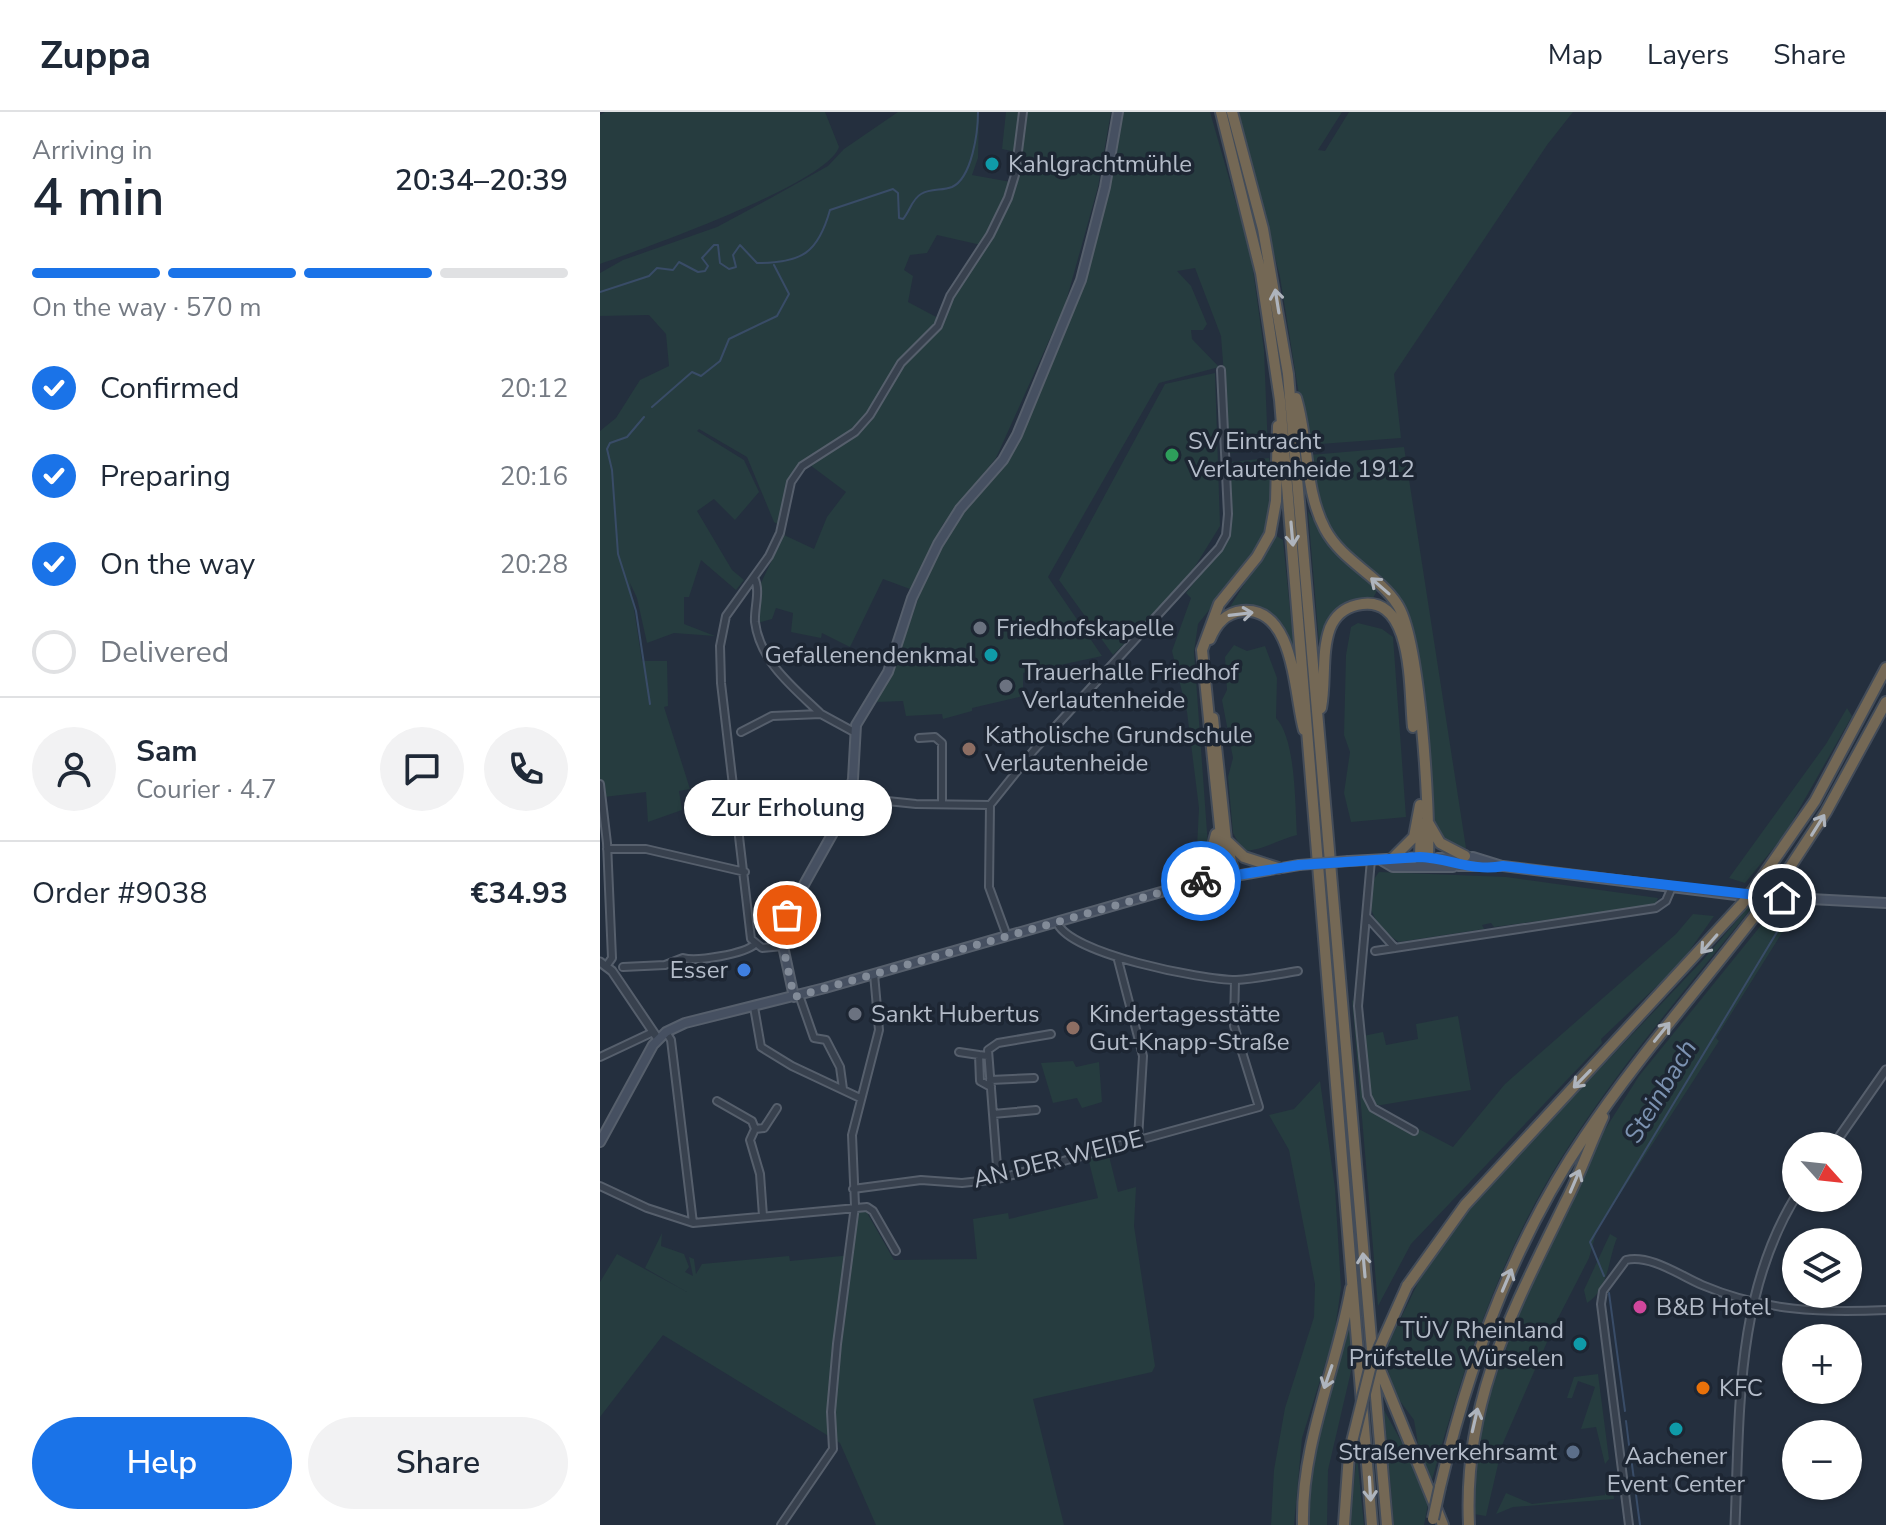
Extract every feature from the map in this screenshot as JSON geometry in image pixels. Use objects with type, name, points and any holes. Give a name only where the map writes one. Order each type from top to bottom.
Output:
[{"type":"highway","points":[[1221,112],[1261,273],[1280,400],[1354,1274],[1372,1525]]},
{"type":"highway","points":[[1232,112],[1263,229],[1288,374],[1387,1525]]},
{"type":"highway","points":[[1288,374],[1297,404],[1311,485],[1325,529],[1343,554],[1391,596],[1408,626],[1429,858]]},
{"type":"highway","points":[[1229,875],[1217,825],[1202,658],[1204,641],[1219,604],[1257,557],[1270,534],[1276,501],[1280,400]]},
{"type":"highway","points":[[1319,725],[1326,645],[1334,619],[1354,606],[1380,606],[1393,615],[1403,639],[1420,805],[1429,858]]},
{"type":"highway","points":[[1229,875],[1207,666],[1210,639],[1228,615],[1244,611],[1257,613],[1270,620],[1282,634],[1311,755]]},
{"type":"highway","points":[[1344,1525],[1349,1454],[1370,1369],[1407,1286],[1465,1205],[1754,889],[1815,801],[1886,668]]},
{"type":"highway","points":[[1436,1523],[1440,1487],[1473,1367],[1519,1253],[1561,1173],[1614,1094],[1775,890],[1826,812],[1886,702]]},
{"type":"highway","points":[[1393,858],[1414,837],[1420,805]]},
{"type":"highway","points":[[1428,821],[1440,843],[1461,861]]},
{"type":"highway","points":[[1189,884],[1208,864],[1217,825]]},
{"type":"highway","points":[[1226,840],[1244,857],[1278,868]]},
{"type":"highway","points":[[1469,1525],[1467,1485],[1472,1434],[1491,1365],[1530,1270],[1565,1204],[1614,1094]]},
{"type":"highway","points":[[1303,1525],[1310,1439],[1343,1330],[1354,1274]]},
{"type":"highway","points":[[1371,1342],[1383,1386],[1436,1523]]},
{"type":"main road","points":[[796,996],[783,946],[787,915],[835,830],[849,797],[854,732],[888,672],[912,598],[938,544],[960,509],[1003,460],[1017,435],[1081,280],[1105,187],[1118,112]]},
{"type":"main road","points":[[600,1142],[658,1035],[701,1018],[796,996],[1229,875],[1299,865],[1429,858],[1672,887],[1805,899],[1885,901]]},
{"type":"main road","points":[[1376,860],[1393,867],[1461,861]]},
{"type":"street","points":[[783,946],[762,948],[755,944],[751,935],[719,659],[726,616],[754,578],[780,533],[791,482],[802,466],[855,432],[870,415],[901,363],[938,326],[950,296],[990,235],[1008,198],[1015,175],[1023,112]]},
{"type":"street","points":[[1007,936],[989,887],[990,805],[1010,777],[1116,658],[1189,584],[1226,535],[1228,514],[1221,370]]},
{"type":"street","points":[[754,578],[757,584],[755,616],[760,646],[791,686],[821,714],[854,732]]},
{"type":"street","points":[[741,732],[772,716],[821,714]]},
{"type":"street","points":[[919,738],[935,737],[942,743],[942,804]]},
{"type":"street","points":[[600,784],[607,849],[612,958],[604,964],[658,1035],[671,1040],[693,1223]]},
{"type":"street","points":[[849,797],[990,805]]},
{"type":"street","points":[[607,849],[646,849],[745,872]]},
{"type":"street","points":[[1376,860],[1358,1006],[1367,1096],[1373,1108],[1414,1131]]},
{"type":"street","points":[[1375,951],[1656,908],[1666,901],[1672,887]]},
{"type":"street","points":[[1367,917],[1395,948]]},
{"type":"street","points":[[1057,922],[1065,935],[1118,960],[1235,980],[1298,971]]},
{"type":"street","points":[[623,967],[665,965],[683,958],[693,961],[707,959],[749,949],[755,944]]},
{"type":"street","points":[[1118,960],[1143,1056],[1138,1139]]},
{"type":"street","points":[[781,1525],[833,1449],[831,1412],[837,1344],[855,1206],[852,1135],[879,1030],[874,974]]},
{"type":"street","name":"AN DER WEIDE","points":[[853,1189],[921,1180],[962,1183],[998,1179],[1259,1107],[1234,1026],[1235,980]]},
{"type":"street","points":[[796,996],[814,1038],[826,1040],[840,1067],[843,1089]]},
{"type":"street","points":[[754,1007],[761,1047],[792,1066],[860,1098]]},
{"type":"street","points":[[998,1179],[988,1050],[998,1043],[1051,1034]]},
{"type":"street","points":[[600,1057],[658,1035]]},
{"type":"street","points":[[959,1052],[988,1056]]},
{"type":"street","points":[[979,1055],[980,1081],[990,1084],[1034,1078]]},
{"type":"street","points":[[1843,1132],[1886,1070]]},
{"type":"street","points":[[717,1101],[752,1121],[755,1129],[750,1140],[760,1174],[763,1216]]},
{"type":"street","points":[[755,1129],[764,1128],[777,1108]]},
{"type":"street","points":[[993,1114],[1036,1110]]},
{"type":"street","points":[[600,1186],[647,1208],[693,1223],[855,1206],[873,1211],[896,1251]]},
{"type":"street","points":[[1735,1525],[1743,1363],[1751,1304],[1763,1261],[1788,1212]]},
{"type":"street","points":[[1629,1525],[1601,1304],[1603,1291],[1626,1260],[1635,1258],[1650,1263],[1751,1304],[1832,1312],[1886,1310]]},
{"type":"green space","points":[[605,112],[825,112],[839,147],[827,162],[769,196],[731,214],[600,264],[600,115]]},
{"type":"green space","points":[[898,112],[979,112],[978,158],[972,175],[1011,182],[981,245],[937,235],[927,253],[910,255],[904,270],[913,276],[908,302],[938,318],[936,326],[900,362],[854,431],[801,465],[790,482],[779,525],[774,522],[747,457],[699,429],[697,431],[744,460],[759,492],[735,520],[714,499],[697,511],[732,570],[744,580],[736,590],[701,560],[689,597],[684,597],[684,624],[715,636],[674,633],[647,643],[637,598],[630,583],[642,661],[667,661],[668,706],[664,707],[690,789],[679,791],[682,810],[648,822],[646,792],[604,797],[600,791],[600,431],[616,418],[640,380],[669,366],[666,334],[649,315],[600,316],[600,273],[623,260],[717,227],[769,199],[828,166],[844,149]]},
{"type":"green space","points":[[1006,112],[1021,112],[1016,152],[1002,149]]},
{"type":"green space","points":[[1026,112],[1111,112],[1098,187],[1065,305],[996,458],[943,524],[910,589],[883,579],[850,647],[822,633],[821,638],[791,632],[793,613],[776,608],[772,619],[757,623],[759,587],[784,535],[814,549],[827,517],[846,492],[810,465],[793,483],[804,467],[856,433],[903,364],[940,327],[952,298],[1009,198]]},
{"type":"green space","points":[[1121,112],[1210,112],[1251,255],[1264,350],[1268,450],[1230,453],[1221,336],[1195,268],[1177,271],[1191,286],[1207,324],[1203,330],[1191,330],[1192,339],[1219,367],[1159,383],[1048,577],[1102,656],[1023,673],[1023,696],[972,708],[972,711],[943,719],[942,714],[906,716],[903,701],[876,702],[899,654],[928,571],[964,511],[1006,462],[1073,310],[1096,239]]},
{"type":"green space","points":[[1238,112],[1342,112],[1318,150],[1325,151],[1349,112],[1573,112],[1547,145],[1394,374],[1401,438],[1307,445],[1280,277]]},
{"type":"green space","name":"SV Eintracht Verlautenheide 1912","points":[[1215,373],[1220,526],[1186,581],[1113,655],[1059,580],[1165,384]]},
{"type":"green space","points":[[1404,447],[1466,848],[1442,840],[1429,812],[1421,763],[1416,655],[1408,618],[1384,585],[1334,536],[1323,514],[1313,479],[1310,455]]},
{"type":"green space","points":[[1269,458],[1274,493],[1269,526],[1255,552],[1198,624],[1194,652],[1208,846],[1203,862],[1196,867],[1199,808],[1187,712],[1172,651],[1191,598],[1186,593],[1230,537],[1230,462]]},
{"type":"green space","points":[[1308,511],[1327,542],[1378,589],[1373,598],[1348,601],[1333,612],[1324,630],[1320,655]]},
{"type":"green space","points":[[1275,535],[1283,540],[1294,650],[1268,617],[1250,610],[1228,610]]},
{"type":"green space","points":[[1358,623],[1382,629],[1393,637],[1406,817],[1351,822],[1344,793],[1350,752],[1344,735],[1346,655],[1351,627]]},
{"type":"green space","points":[[1234,645],[1247,651],[1265,646],[1277,678],[1276,718],[1283,728],[1291,756],[1297,835],[1243,851],[1233,833],[1228,777],[1233,758],[1222,700],[1227,690],[1225,657]]},
{"type":"green space","points":[[1847,708],[1852,716],[1785,834],[1745,883],[1729,878],[1826,744]]},
{"type":"green space","points":[[1379,872],[1506,877],[1658,898],[1655,905],[1494,927],[1491,923],[1482,925],[1484,929],[1399,942],[1382,928],[1372,911],[1370,892]]},
{"type":"green space","points":[[1750,905],[1754,905],[1605,1094],[1538,1198],[1484,1316],[1432,1480],[1420,1456],[1414,1420],[1397,1397],[1383,1355],[1427,1264],[1475,1200],[1702,961]]},
{"type":"green space","points":[[1775,908],[1785,928],[1716,1038],[1719,1041],[1597,1230],[1589,1258],[1554,1326],[1503,1443],[1486,1516],[1474,1514],[1474,1477],[1481,1419],[1523,1301],[1597,1142],[1639,1076]]},
{"type":"green space","points":[[1693,914],[1714,916],[1680,964],[1601,1039],[1602,1043],[1411,1244],[1378,1306],[1352,1000],[1359,1005],[1363,1036],[1383,1032],[1386,1045],[1418,1039],[1416,1024],[1458,1016],[1471,1090],[1375,1106],[1453,1147],[1505,1084],[1676,934]]},
{"type":"green space","points":[[1073,1061],[1076,1067],[1099,1062],[1102,1102],[1082,1108],[1077,1098],[1053,1103],[1041,1063]]},
{"type":"green space","points":[[1320,1081],[1335,1188],[1341,1288],[1334,1336],[1302,1438],[1294,1525],[1271,1525],[1274,1470],[1285,1408],[1314,1317],[1315,1284],[1289,1150],[1269,1115],[1294,1109]]},
{"type":"green space","points":[[1108,1152],[1118,1192],[1136,1187],[1134,1226],[1155,1366],[1152,1372],[1033,1399],[1064,1525],[876,1525],[840,1443],[663,1335],[600,1417],[600,1282],[617,1254],[687,1292],[645,1268],[662,1233],[661,1246],[684,1254],[689,1267],[685,1272],[693,1276],[689,1257],[694,1259],[696,1274],[702,1264],[789,1256],[790,1261],[852,1255],[858,1211],[866,1211],[894,1260],[977,1259],[973,1219],[1008,1213],[1009,1219],[1098,1198],[1088,1158]]},
{"type":"green space","points":[[1610,1234],[1617,1238],[1607,1273],[1600,1290],[1587,1303],[1584,1290]]},
{"type":"green space","points":[[1350,1320],[1352,1367],[1328,1470],[1327,1525],[1307,1525],[1316,1446],[1327,1396]]},
{"type":"green space","points":[[1598,1374],[1609,1459],[1605,1464],[1596,1427],[1581,1429],[1595,1387],[1578,1381],[1572,1398],[1567,1398],[1574,1377]]},
{"type":"green space","points":[[1384,1410],[1430,1494],[1424,1525],[1394,1525]]},
{"type":"green space","points":[[1357,1456],[1364,1525],[1349,1525]]},
{"type":"green space","points":[[1613,1489],[1614,1499],[1513,1507],[1496,1514],[1506,1493],[1532,1504],[1605,1495],[1605,1490]]},
{"type":"waterway","points":[[600,292],[649,276],[657,268],[673,270],[679,262],[698,272],[705,271],[708,266],[702,258],[714,245],[718,245],[720,263],[729,269],[736,267],[733,255],[740,245],[757,263],[797,258],[806,253],[820,236],[830,210],[893,189],[898,193],[899,218],[903,219],[918,196],[952,187],[959,182],[969,165],[978,112]]},
{"type":"waterway","points":[[652,407],[692,372],[701,376],[720,361],[729,339],[777,316],[789,294],[774,265]]},
{"type":"waterway","points":[[644,417],[627,437],[610,443],[607,449],[612,470],[618,554],[636,611],[650,704]]},
{"type":"waterway","name":"Steinbach","points":[[1604,1276],[1590,1242],[1780,927]]},
{"type":"waterway","name":"Steinbach","points":[[1609,1293],[1625,1411]]},
{"type":"waterway","name":"Steinbach","points":[[1626,1421],[1629,1445]]},
{"type":"waterway","name":"Steinbach","points":[[1631,1457],[1640,1525]]},
{"type":"way so far","points":[[787,915],[783,946],[794,997],[1201,881]]},
{"type":"place","name":"Kahlgrachtmühle","points":[[992,164]]},
{"type":"place","name":"SV Eintracht Verlautenheide 1912","points":[[1172,455]]},
{"type":"place","name":"Friedhofskapelle","points":[[980,628]]},
{"type":"place","name":"Gefallenendenkmal","points":[[991,655]]},
{"type":"place","name":"Trauerhalle Friedhof Verlautenheide","points":[[1006,686]]},
{"type":"place","name":"Katholische Grundschule Verlautenheide","points":[[969,749]]},
{"type":"place","name":"Zur Erholung","points":[[787,915]]},
{"type":"place","name":"Esser","points":[[744,970]]},
{"type":"place","name":"Sankt Hubertus","points":[[855,1014]]},
{"type":"place","name":"Kindertagesstätte Gut-Knapp-Straße","points":[[1073,1028]]},
{"type":"place","name":"B&B Hotel","points":[[1640,1307]]},
{"type":"place","name":"TÜV Rheinland Prüfstelle Würselen","points":[[1580,1344]]},
{"type":"place","name":"KFC","points":[[1703,1388]]},
{"type":"place","name":"Aachener Event Center","points":[[1676,1429]]},
{"type":"place","name":"Straßenverkehrsamt","points":[[1573,1452]]},
{"type":"route","points":[[1201,881],[1299,865],[1420,857],[1438,858],[1458,866],[1489,869],[1503,866],[1782,898]]}]
